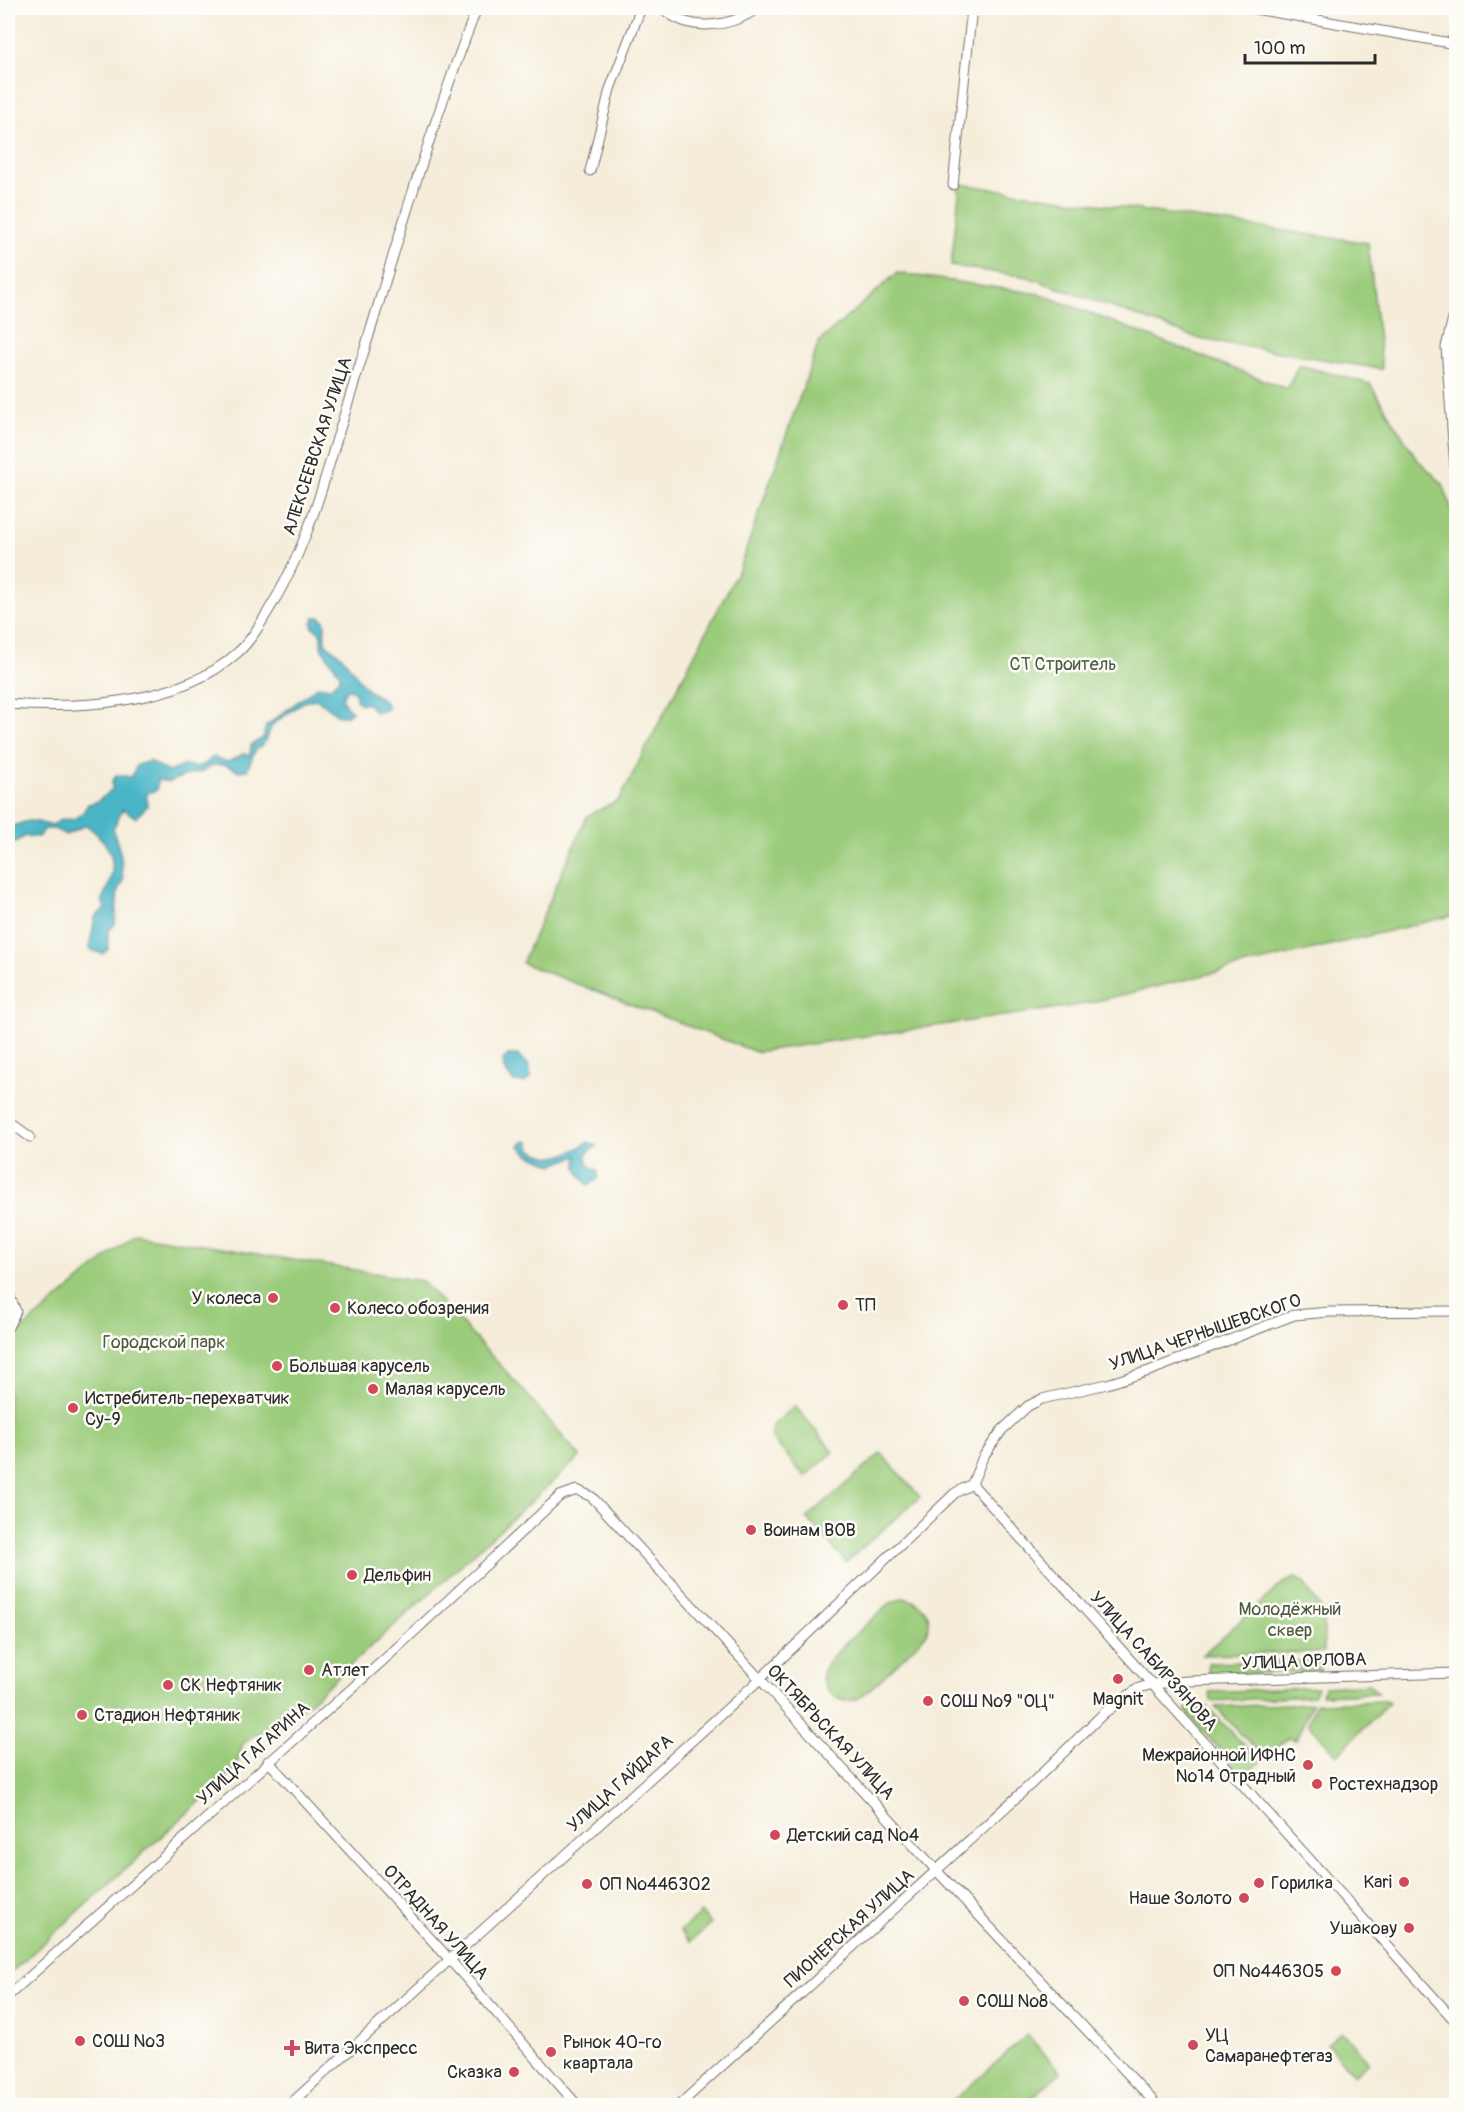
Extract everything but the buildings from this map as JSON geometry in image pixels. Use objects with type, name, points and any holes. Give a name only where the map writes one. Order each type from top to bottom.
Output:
[{"type":"street","name":"АЛЕКСЕЕВСКАЯ УЛИЦА","points":[[8,704],[68,707],[113,702],[163,691],[184,684],[220,666],[248,642],[259,626],[287,577],[313,520],[410,199],[477,8]]},
{"type":"street","points":[[590,171],[610,90],[641,8]]},
{"type":"street","points":[[662,8],[681,21],[706,25],[738,19],[758,8]]},
{"type":"street","points":[[953,185],[972,8]]},
{"type":"street","points":[[1249,8],[1456,44]]},
{"type":"street","points":[[1456,305],[1446,347],[1456,482]]},
{"type":"street","points":[[8,1121],[30,1137]]},
{"type":"street","points":[[8,1292],[16,1311],[8,1327]]},
{"type":"street","name":"УЛИЦА ЧЕРНЫШЕВСКОГО","points":[[972,1484],[983,1456],[1002,1430],[1028,1406],[1042,1399],[1107,1384],[1149,1371],[1294,1315],[1330,1312],[1456,1311]]},
{"type":"street","name":"УЛИЦА ГАЙДАРА","points":[[288,2106],[759,1680],[926,1519],[955,1493],[972,1484]]},
{"type":"street","name":"УЛИЦА САБИРЗЯНОВА","points":[[972,1484],[1456,2022]]},
{"type":"street","name":"ОКТЯБРЬСКАЯ УЛИЦА","points":[[576,1490],[592,1497],[759,1680],[1158,2106]]},
{"type":"street","name":"УЛИЦА ГАГАРИНА","points":[[8,1996],[388,1656],[560,1496],[576,1490]]},
{"type":"street","name":"УЛИЦА ОРЛОВА","points":[[1153,1684],[1456,1673]]},
{"type":"street","name":"ПИОНЕРСКАЯ УЛИЦА","points":[[678,2106],[1030,1785],[1104,1713],[1139,1688],[1153,1684]]},
{"type":"street","name":"ОТРАДНАЯ УЛИЦА","points":[[268,1761],[450,1960],[578,2106]]},
{"type":"street","points":[[8,2102],[11,2106]]},
{"type":"green space","points":[[960,184],[1368,243],[1382,369],[1200,339],[1028,277],[951,266]]},
{"type":"green space","name":"СТ Строитель","points":[[897,273],[1040,294],[1287,389],[1299,365],[1370,384],[1417,459],[1443,484],[1456,522],[1456,915],[1080,1005],[756,1052],[522,963],[587,816],[619,800],[740,567],[819,342]]},
{"type":"green space","name":"Городской парк","points":[[135,1234],[422,1281],[524,1391],[580,1457],[281,1728],[254,1735],[243,1744],[235,1770],[8,1975],[8,1341]]},
{"type":"green space","points":[[795,1406],[834,1452],[805,1477],[771,1437],[771,1427]]},
{"type":"green space","points":[[881,1453],[920,1497],[846,1562],[807,1518]]},
{"type":"green space","name":"Молодёжный сквер","points":[[1295,1578],[1303,1582],[1326,1616],[1324,1652],[1202,1655],[1283,1583]]},
{"type":"green space","points":[[902,1598],[920,1605],[928,1615],[929,1626],[926,1633],[859,1698],[846,1701],[835,1697],[827,1689],[823,1679],[823,1673],[829,1660],[889,1604]]},
{"type":"green space","points":[[1320,1660],[1321,1671],[1208,1675],[1208,1663]]},
{"type":"green space","points":[[1369,1684],[1378,1693],[1321,1695],[1325,1687]]},
{"type":"green space","points":[[1318,1687],[1314,1696],[1211,1701],[1210,1692]]},
{"type":"green space","points":[[1385,1701],[1389,1703],[1337,1755],[1308,1723],[1316,1703]]},
{"type":"green space","points":[[1312,1703],[1296,1740],[1288,1738],[1264,1758],[1215,1707]]},
{"type":"green space","points":[[1207,1707],[1261,1762],[1241,1774],[1187,1714],[1186,1708]]},
{"type":"green space","points":[[701,1913],[711,1924],[690,1942],[680,1931]]},
{"type":"green space","points":[[1342,2031],[1369,2062],[1354,2075],[1327,2044]]},
{"type":"green space","points":[[1027,2035],[1061,2072],[1024,2105],[957,2105],[953,2101]]},
{"type":"water","points":[[315,617],[320,617],[325,622],[327,645],[343,657],[364,686],[381,698],[388,708],[375,712],[368,704],[361,704],[356,700],[353,690],[347,689],[342,697],[346,706],[352,711],[346,716],[339,716],[316,699],[304,702],[273,724],[263,745],[256,749],[247,770],[239,771],[225,765],[214,765],[170,782],[157,780],[157,790],[147,793],[147,806],[136,818],[123,809],[113,829],[121,856],[123,880],[118,890],[115,924],[108,932],[108,950],[102,954],[89,949],[95,917],[105,909],[102,899],[111,877],[112,858],[103,841],[86,825],[66,835],[54,829],[45,829],[38,837],[25,836],[14,843],[8,840],[8,828],[26,821],[50,825],[61,819],[78,817],[88,804],[97,802],[112,790],[112,781],[117,775],[131,777],[137,765],[150,761],[168,772],[186,765],[197,767],[213,757],[228,762],[243,754],[250,755],[251,745],[263,738],[266,726],[318,686],[330,688],[341,676],[321,647],[321,634],[312,623]]},
{"type":"water","points":[[508,1055],[517,1055],[529,1065],[531,1077],[524,1083],[514,1082],[504,1070],[503,1060]]},
{"type":"water","points":[[524,1141],[529,1142],[531,1149],[539,1154],[554,1157],[567,1154],[589,1142],[597,1146],[586,1154],[589,1165],[598,1170],[598,1179],[588,1185],[578,1172],[577,1156],[553,1165],[528,1154],[520,1146]]},
{"type":"place","name":"У колеса","points":[[273,1298]]},
{"type":"place","name":"ТП","points":[[843,1305]]},
{"type":"place","name":"Колесо обозрения","points":[[335,1308]]},
{"type":"place","name":"Большая карусель","points":[[277,1366]]},
{"type":"place","name":"Малая карусель","points":[[373,1389]]},
{"type":"place","name":"Истребитель-перехватчик Су-9","points":[[73,1408]]},
{"type":"place","name":"Воинам ВОВ","points":[[751,1530]]},
{"type":"place","name":"Дельфин","points":[[352,1575]]},
{"type":"place","name":"Атлет","points":[[309,1670]]},
{"type":"place","name":"Magnit","points":[[1118,1679]]},
{"type":"place","name":"СК Нефтяник","points":[[168,1685]]},
{"type":"place","name":"СОШ №9 \"ОЦ\"","points":[[928,1701]]},
{"type":"place","name":"Стадион Нефтяник","points":[[82,1715]]},
{"type":"place","name":"Межрайонной ИФНС №14 Отрадный","points":[[1308,1765]]},
{"type":"place","name":"Ростехнадзор","points":[[1317,1784]]},
{"type":"place","name":"Детский сад №4","points":[[775,1835]]},
{"type":"place","name":"Kari","points":[[1404,1882]]},
{"type":"place","name":"Горилка","points":[[1259,1883]]},
{"type":"place","name":"ОП №446302","points":[[587,1884]]},
{"type":"place","name":"Наше Золото","points":[[1244,1898]]},
{"type":"place","name":"Ушакову","points":[[1409,1928]]},
{"type":"place","name":"ОП №446305","points":[[1336,1971]]},
{"type":"place","name":"СОШ №8","points":[[964,2001]]},
{"type":"place","name":"СОШ №3","points":[[80,2041]]},
{"type":"place","name":"УЦ Самаранефтегаз","points":[[1193,2045]]},
{"type":"place","name":"Вита Экспресс","points":[[292,2048]]},
{"type":"place","name":"Рынок 40-го квартала","points":[[551,2052]]},
{"type":"place","name":"Сказка","points":[[514,2072]]}]
